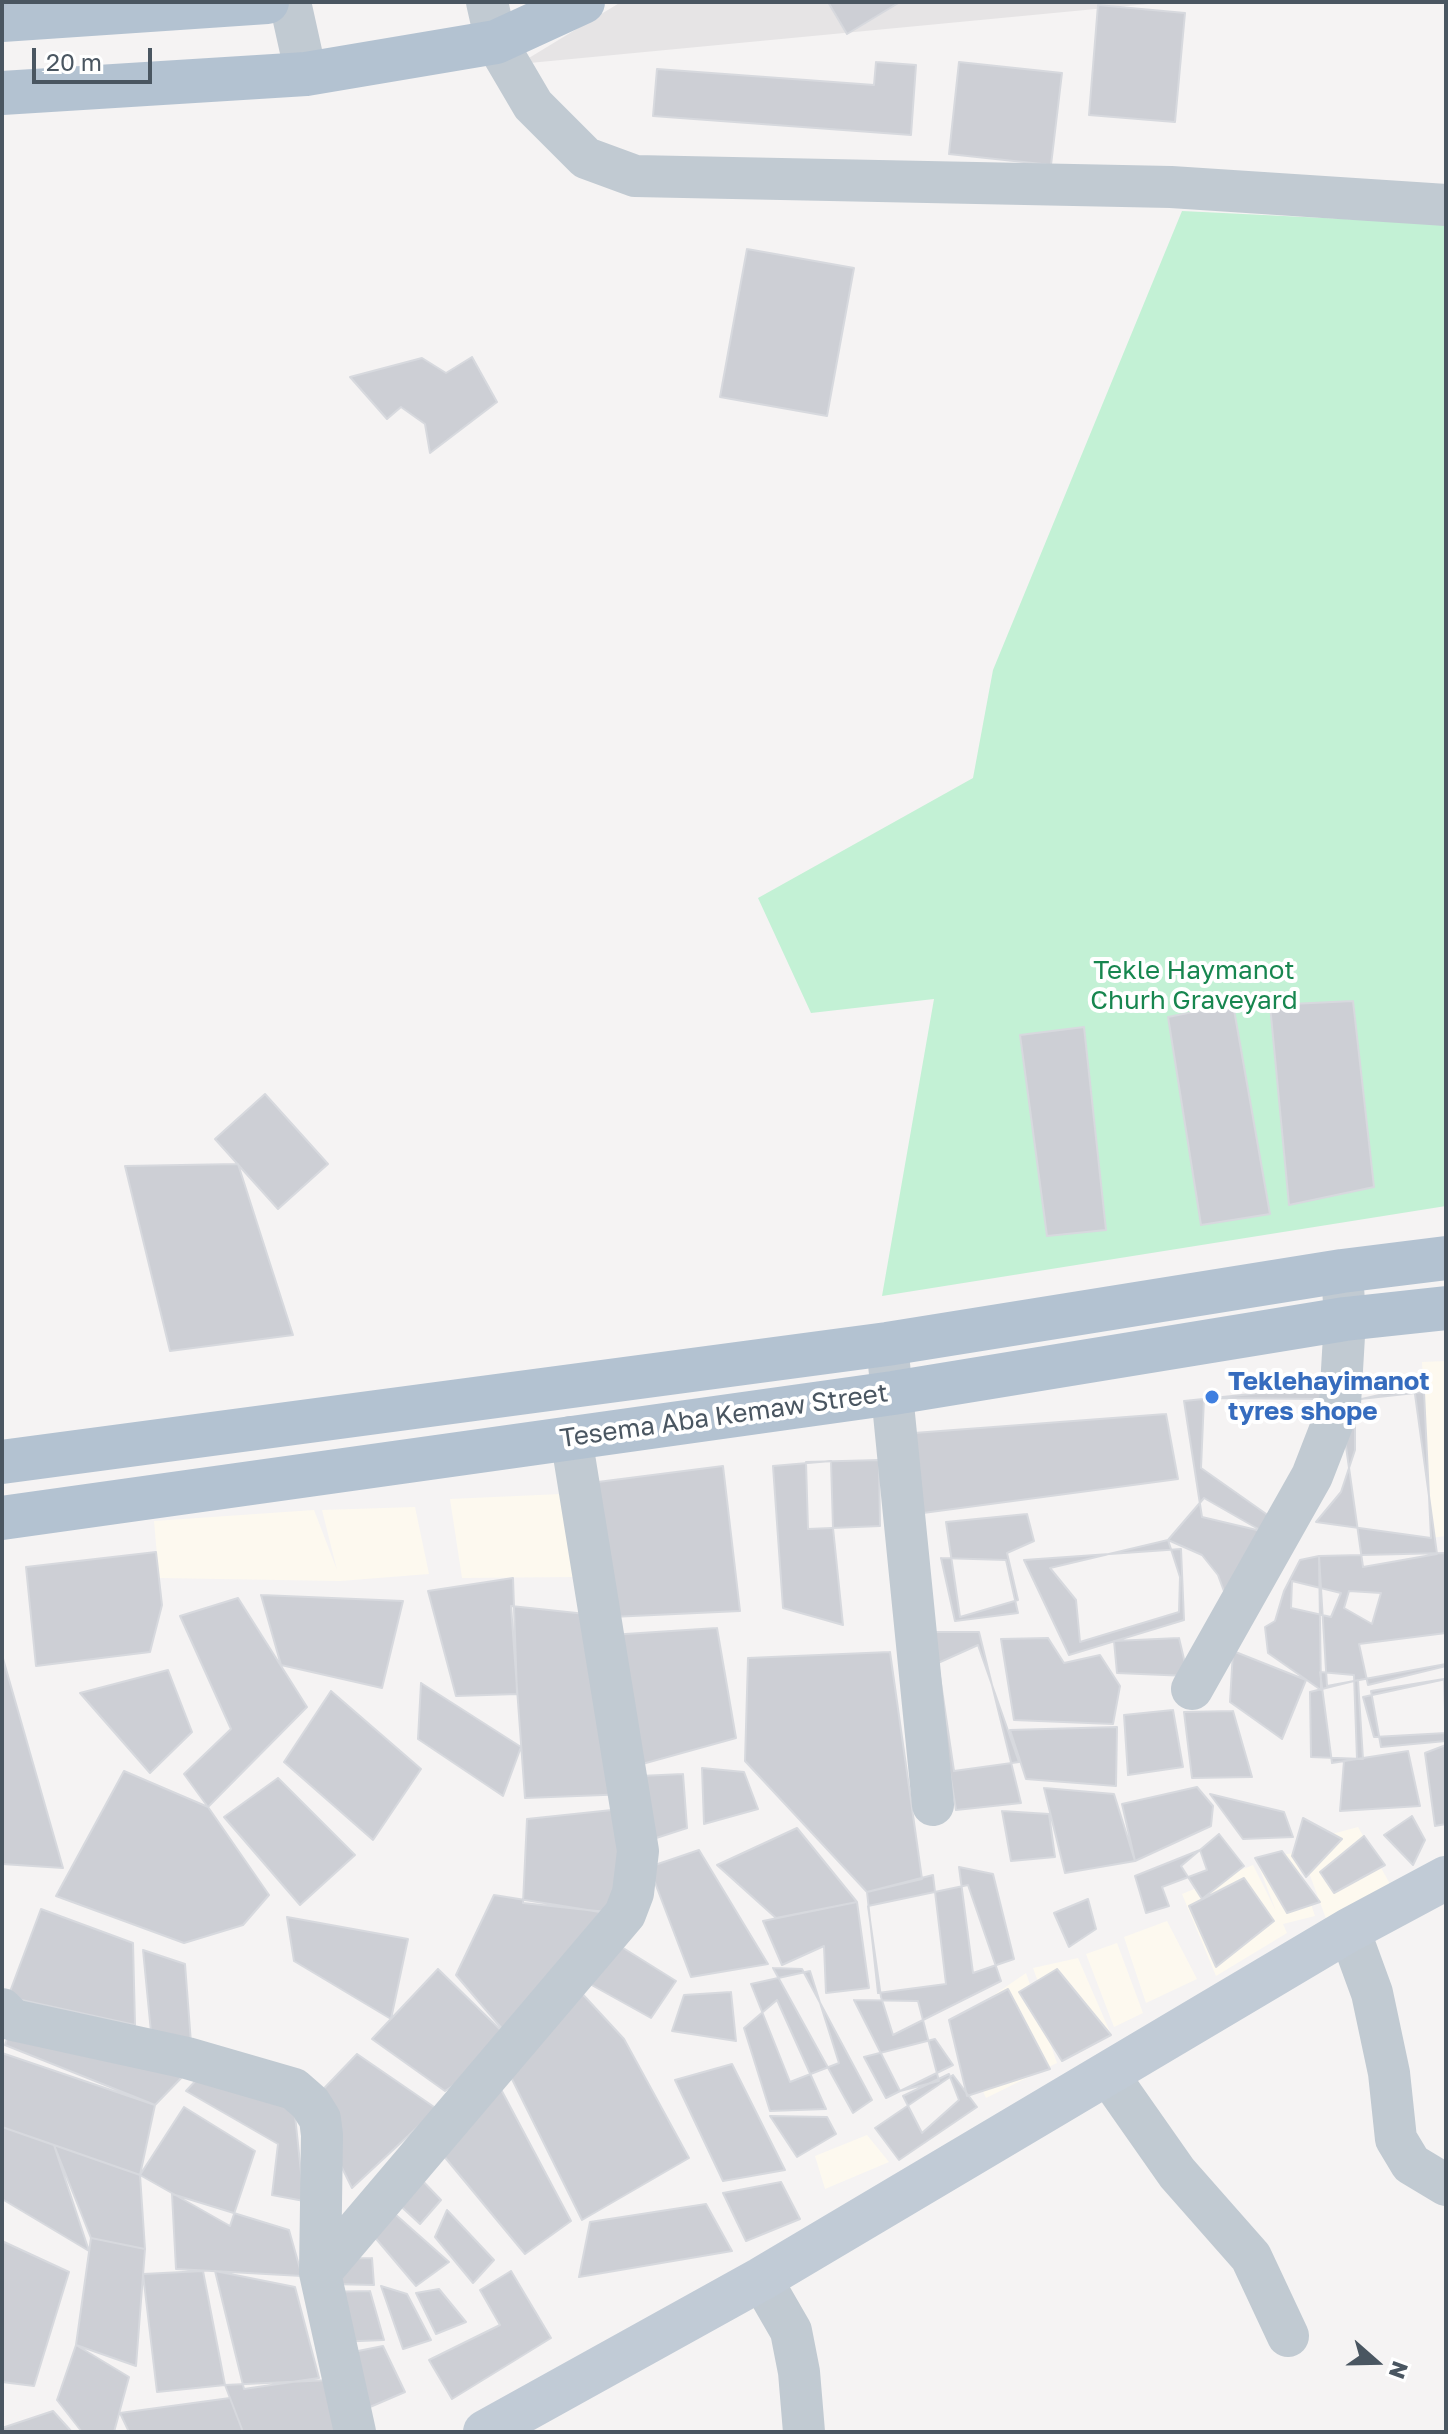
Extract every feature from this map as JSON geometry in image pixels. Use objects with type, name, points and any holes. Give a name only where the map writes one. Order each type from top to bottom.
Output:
[{"type":"main road","points":[[2,20],[267,2]]},
{"type":"main road","points":[[2,93],[306,74],[492,22],[583,2]]},
{"type":"main road","name":"Tesema Aba Kemaw Street","points":[[2,1462],[887,1344],[1342,1271],[1446,1258]]},
{"type":"main road","name":"Tesema Aba Kemaw Street","points":[[2,1518],[893,1393],[1345,1319],[1446,1308]]},
{"type":"street","points":[[290,2],[306,74]]},
{"type":"street","points":[[492,22],[533,105],[568,143],[586,158],[635,176],[1171,187],[1446,205]]},
{"type":"street","points":[[1192,1689],[1312,1476],[1340,1404],[1345,1319],[1342,1271]]},
{"type":"street","points":[[887,1344],[933,1805]]},
{"type":"street","points":[[320,2273],[625,1914],[633,1893],[638,1851],[571,1437]]},
{"type":"street","points":[[490,2431],[761,2279],[1109,2076],[1349,1930],[1446,1878]]},
{"type":"street","points":[[1349,1930],[1372,1993],[1389,2073],[1396,2139],[1411,2164],[1446,2185]]},
{"type":"street","points":[[2,2009],[13,2020],[187,2058],[294,2089],[310,2103],[320,2119],[322,2135],[320,2273],[355,2432]]},
{"type":"street","points":[[1109,2076],[1177,2173],[1251,2257],[1288,2336]]},
{"type":"street","points":[[761,2279],[791,2331],[799,2372],[804,2432]]},
{"type":"shaded area","points":[[621,2],[1169,2],[519,64]]},
{"type":"shaded area","points":[[1446,1361],[1446,1536],[1431,1538],[1422,1362]]},
{"type":"shaded area","points":[[561,1494],[577,1577],[462,1578],[450,1499]]},
{"type":"shaded area","points":[[415,1507],[429,1574],[340,1581],[159,1578],[154,1521],[314,1510],[337,1570],[322,1510]]},
{"type":"shaded area","points":[[1358,1827],[1394,1891],[1328,1924],[1298,1843]]},
{"type":"shaded area","points":[[1294,1853],[1315,1916],[1283,1924],[1287,1933],[1216,1976],[1182,1894],[1253,1865],[1276,1911],[1256,1859]]},
{"type":"shaded area","points":[[1167,1921],[1197,1979],[1146,2003],[1124,1937]]},
{"type":"shaded area","points":[[1117,1943],[1143,2013],[1114,2027],[1086,1954]]},
{"type":"shaded area","points":[[1078,1958],[1110,2032],[1065,2057],[1033,1968]]},
{"type":"shaded area","points":[[1026,1973],[1057,2063],[986,2098],[953,2023]]},
{"type":"shaded area","points":[[867,2135],[889,2162],[825,2189],[815,2156]]},
{"type":"green space","name":"Tekle Haymanot Churh Graveyard","points":[[1182,211],[1446,224],[1446,1206],[882,1296],[934,999],[811,1013],[758,898],[973,778],[993,670]]},
{"type":"building","points":[[828,2],[900,2],[847,34]]},
{"type":"building","points":[[1098,5],[1185,13],[1175,122],[1089,115]]},
{"type":"building","points":[[876,62],[916,65],[911,135],[653,116],[657,69],[874,85]]},
{"type":"building","points":[[959,62],[1062,73],[1051,165],[949,154]]},
{"type":"building","points":[[747,249],[854,268],[827,416],[720,397]]},
{"type":"building","points":[[472,357],[497,402],[430,453],[425,424],[401,407],[387,419],[350,377],[422,358],[446,373]]},
{"type":"building","points":[[1353,1001],[1374,1187],[1289,1205],[1270,1005]]},
{"type":"building","points":[[1233,1004],[1270,1214],[1201,1225],[1168,1017]]},
{"type":"building","points":[[1084,1027],[1106,1230],[1047,1236],[1020,1035]]},
{"type":"building","points":[[265,1094],[328,1164],[278,1209],[215,1139]]},
{"type":"building","points":[[238,1164],[293,1335],[170,1351],[125,1166]]},
{"type":"building","points":[[1328,1386],[1301,1469],[1261,1531],[1202,1517],[1184,1401]]},
{"type":"building","points":[[1414,1387],[1437,1554],[1363,1567],[1340,1404]]},
{"type":"building","points":[[1424,1392],[1431,1538],[1316,1522],[1341,1492],[1355,1450],[1351,1400]]},
{"type":"building","points":[[1204,1398],[1324,1399],[1279,1523],[1201,1468]]},
{"type":"building","points":[[1166,1414],[1178,1479],[923,1513],[914,1433]]},
{"type":"building","points":[[879,1460],[880,1526],[808,1529],[806,1462]]},
{"type":"building","points":[[831,1461],[833,1528],[843,1625],[783,1608],[773,1466]]},
{"type":"building","points":[[723,1466],[740,1611],[611,1617],[590,1483]]},
{"type":"building","points":[[1204,1498],[1281,1542],[1232,1613],[1218,1575],[1202,1555],[1168,1540]]},
{"type":"building","points":[[1027,1514],[1034,1541],[1007,1553],[1018,1600],[960,1617],[946,1522]]},
{"type":"building","points":[[1168,1540],[1180,1577],[1179,1612],[1080,1642],[1076,1600],[1050,1568]]},
{"type":"building","points":[[1181,1549],[1184,1620],[1069,1655],[1024,1560]]},
{"type":"building","points":[[156,1552],[162,1605],[150,1652],[36,1666],[26,1567]]},
{"type":"building","points":[[1446,1553],[1446,1664],[1327,1686],[1319,1556]]},
{"type":"building","points":[[1319,1556],[1321,1690],[1268,1653],[1265,1627],[1275,1621],[1284,1591],[1300,1560]]},
{"type":"building","points":[[941,1558],[1006,1560],[1018,1613],[955,1621]]},
{"type":"building","points":[[513,1578],[517,1694],[456,1696],[428,1591]]},
{"type":"building","points":[[1292,1581],[1341,1593],[1331,1617],[1291,1608]]},
{"type":"building","points":[[1349,1591],[1381,1593],[1372,1624],[1344,1608]]},
{"type":"building","points":[[261,1595],[403,1601],[382,1688],[281,1665]]},
{"type":"building","points":[[238,1598],[307,1707],[208,1807],[184,1774],[231,1729],[180,1616]]},
{"type":"building","points":[[511,1606],[586,1614],[629,1794],[525,1798]]},
{"type":"building","points":[[717,1628],[736,1738],[635,1766],[610,1635]]},
{"type":"building","points":[[927,1632],[979,1632],[1021,1803],[956,1810]]},
{"type":"building","points":[[1446,1633],[1446,1666],[1368,1685],[1359,1644]]},
{"type":"building","points":[[1048,1638],[1064,1663],[1100,1655],[1120,1686],[1113,1724],[1014,1720],[1001,1639]]},
{"type":"building","points":[[1179,1638],[1188,1676],[1117,1673],[1114,1641]]},
{"type":"building","points":[[978,1645],[1019,1762],[954,1771],[938,1663]]},
{"type":"building","points":[[1233,1651],[1306,1680],[1282,1739],[1230,1702]]},
{"type":"building","points":[[890,1652],[922,1879],[867,1892],[745,1761],[748,1658]]},
{"type":"building","points":[[2,1655],[63,1868],[2,1864]]},
{"type":"building","points":[[168,1670],[192,1732],[150,1773],[80,1693]]},
{"type":"building","points":[[1320,1672],[1354,1675],[1357,1759],[1332,1763]]},
{"type":"building","points":[[1444,1679],[1446,1741],[1381,1747],[1371,1691]]},
{"type":"building","points":[[1446,1679],[1446,1733],[1374,1737],[1363,1697]]},
{"type":"building","points":[[1358,1680],[1363,1759],[1311,1757],[1310,1692]]},
{"type":"building","points":[[421,1683],[521,1747],[503,1796],[418,1739]]},
{"type":"building","points":[[331,1691],[421,1769],[373,1840],[284,1762]]},
{"type":"building","points":[[1173,1710],[1183,1767],[1128,1775],[1124,1715]]},
{"type":"building","points":[[1233,1711],[1252,1777],[1192,1778],[1184,1712]]},
{"type":"building","points":[[1117,1727],[1116,1786],[1026,1779],[1010,1730]]},
{"type":"building","points":[[1446,1745],[1446,1824],[1435,1826],[1425,1753]]},
{"type":"building","points":[[1408,1751],[1420,1806],[1340,1811],[1344,1761]]},
{"type":"building","points":[[702,1768],[744,1772],[758,1809],[704,1824]]},
{"type":"building","points":[[124,1771],[208,1807],[269,1895],[243,1925],[184,1943],[56,1896]]},
{"type":"building","points":[[683,1774],[687,1828],[650,1840],[640,1776]]},
{"type":"building","points":[[278,1778],[355,1855],[300,1905],[224,1817]]},
{"type":"building","points":[[1197,1787],[1213,1806],[1211,1826],[1135,1861],[1122,1804]]},
{"type":"building","points":[[1044,1788],[1114,1794],[1135,1861],[1065,1873]]},
{"type":"building","points":[[1210,1794],[1284,1812],[1293,1837],[1243,1839]]},
{"type":"building","points":[[631,1808],[625,1914],[523,1903],[527,1819]]},
{"type":"building","points":[[1002,1811],[1049,1814],[1055,1857],[1011,1861]]},
{"type":"building","points":[[1412,1816],[1425,1840],[1413,1865],[1384,1835]]},
{"type":"building","points":[[1303,1818],[1342,1839],[1306,1877],[1292,1856]]},
{"type":"building","points":[[797,1828],[857,1902],[776,1918],[717,1865]]},
{"type":"building","points":[[1219,1834],[1244,1866],[1202,1899],[1181,1866]]},
{"type":"building","points":[[1364,1836],[1385,1865],[1334,1893],[1320,1872]]},
{"type":"building","points":[[699,1850],[768,1964],[691,1977],[649,1867]]},
{"type":"building","points":[[1200,1850],[1207,1870],[1162,1887],[1169,1906],[1146,1913],[1135,1876]]},
{"type":"building","points":[[1282,1851],[1320,1902],[1287,1913],[1255,1858]]},
{"type":"building","points":[[959,1867],[993,1874],[1014,1959],[973,1973]]},
{"type":"building","points":[[933,1875],[946,1984],[878,1993],[867,1892]]},
{"type":"building","points":[[1244,1878],[1274,1921],[1216,1967],[1189,1906]]},
{"type":"building","points":[[968,1885],[1001,1981],[893,2035],[881,1997],[868,1906]]},
{"type":"building","points":[[494,1895],[600,1912],[515,2044],[456,1975]]},
{"type":"building","points":[[1088,1899],[1096,1929],[1069,1947],[1054,1913]]},
{"type":"building","points":[[857,1902],[869,1988],[826,1993],[824,1946],[782,1965],[763,1921]]},
{"type":"building","points":[[41,1909],[133,1943],[135,2025],[8,1997]]},
{"type":"building","points":[[287,1917],[408,1939],[391,2019],[294,1961]]},
{"type":"building","points":[[612,1941],[676,1981],[651,2018],[579,1978]]},
{"type":"building","points":[[143,1950],[185,1964],[191,2043],[151,2032]]},
{"type":"building","points":[[773,1968],[802,1969],[872,2100],[853,2113]]},
{"type":"building","points":[[438,1969],[515,2044],[445,2091],[372,2039]]},
{"type":"building","points":[[1057,1969],[1111,2035],[1062,2061],[1019,1992]]},
{"type":"building","points":[[810,1971],[839,2063],[790,2082],[751,1984]]},
{"type":"building","points":[[576,1987],[624,2039],[689,2158],[582,2220],[505,2065]]},
{"type":"building","points":[[1008,1989],[1050,2069],[967,2096],[949,2020]]},
{"type":"building","points":[[731,1992],[736,2041],[672,2031],[684,1995]]},
{"type":"building","points":[[777,2000],[826,2109],[770,2111],[744,2028]]},
{"type":"building","points":[[854,2000],[918,2001],[939,2081],[900,2091]]},
{"type":"building","points":[[13,2020],[187,2072],[155,2105],[5,2045]]},
{"type":"building","points":[[935,2039],[953,2065],[886,2098],[864,2057]]},
{"type":"building","points":[[2,2053],[155,2105],[140,2175],[2,2127]]},
{"type":"building","points":[[357,2054],[437,2109],[352,2188],[310,2103]]},
{"type":"building","points":[[732,2064],[785,2170],[723,2181],[675,2080]]},
{"type":"building","points":[[949,2074],[959,2100],[922,2133],[903,2096]]},
{"type":"building","points":[[953,2075],[977,2107],[899,2160],[875,2128]]},
{"type":"building","points":[[200,2076],[294,2106],[304,2201],[272,2195],[278,2144],[186,2091]]},
{"type":"building","points":[[496,2080],[571,2221],[525,2254],[438,2149]]},
{"type":"building","points":[[184,2107],[255,2151],[230,2226],[140,2175]]},
{"type":"building","points":[[770,2116],[827,2117],[836,2134],[797,2157]]},
{"type":"building","points":[[2,2127],[54,2145],[89,2251],[2,2199]]},
{"type":"building","points":[[54,2145],[140,2175],[145,2249],[91,2238]]},
{"type":"building","points":[[415,2173],[441,2200],[420,2224],[392,2198]]},
{"type":"building","points":[[781,2182],[800,2219],[746,2241],[723,2193]]},
{"type":"building","points":[[172,2194],[289,2230],[302,2276],[176,2269]]},
{"type":"building","points":[[706,2204],[732,2251],[579,2277],[590,2222]]},
{"type":"building","points":[[387,2207],[449,2262],[416,2286],[367,2228]]},
{"type":"building","points":[[447,2210],[494,2260],[473,2283],[435,2237]]},
{"type":"building","points":[[91,2238],[145,2249],[136,2366],[76,2345]]},
{"type":"building","points":[[2,2241],[69,2272],[34,2386],[2,2382]]},
{"type":"building","points":[[372,2258],[374,2285],[332,2284],[332,2259]]},
{"type":"building","points":[[203,2271],[225,2385],[157,2392],[143,2274]]},
{"type":"building","points":[[215,2271],[295,2287],[319,2378],[244,2389]]},
{"type":"building","points":[[511,2271],[551,2338],[452,2399],[429,2360],[500,2325],[480,2290]]},
{"type":"building","points":[[381,2286],[407,2294],[431,2340],[403,2349]]},
{"type":"building","points":[[439,2289],[466,2322],[436,2334],[416,2293]]},
{"type":"building","points":[[370,2291],[384,2340],[336,2342],[324,2292]]},
{"type":"building","points":[[76,2345],[129,2377],[114,2432],[82,2432],[57,2400]]},
{"type":"building","points":[[383,2346],[405,2392],[363,2410],[338,2355]]},
{"type":"building","points":[[330,2380],[339,2432],[243,2432],[225,2385]]},
{"type":"building","points":[[230,2398],[243,2432],[129,2432],[120,2413]]},
{"type":"building","points":[[53,2411],[72,2432],[2,2432],[2,2428]]},
{"type":"place","name":"Teklehayimanot tyres shope","points":[[1212,1397]]}]
